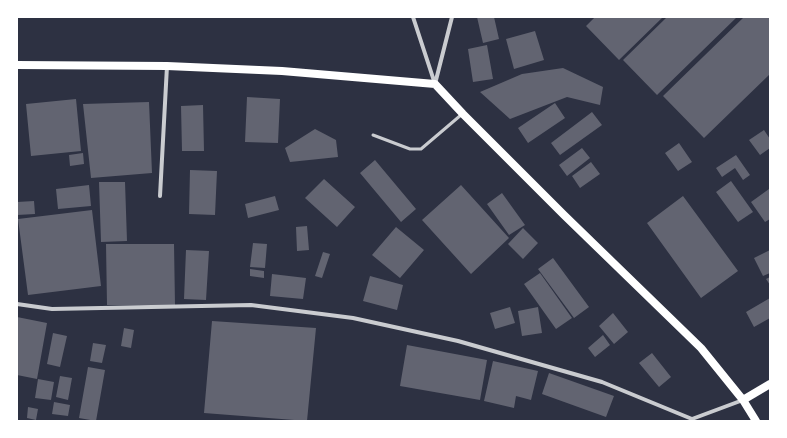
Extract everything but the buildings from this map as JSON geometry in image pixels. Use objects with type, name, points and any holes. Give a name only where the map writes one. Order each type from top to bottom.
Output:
[{"type":"main road","points":[[17,65],[167,66],[282,71],[435,84],[564,215],[701,348],[743,400],[756,421]]},
{"type":"main road","points":[[743,400],[770,384]]},
{"type":"street","points":[[413,17],[435,84]]},
{"type":"street","points":[[435,84],[452,17]]},
{"type":"street","points":[[160,196],[167,66]]},
{"type":"street","points":[[17,304],[52,309],[252,305],[353,318],[458,341],[602,382],[692,419],[743,400]]},
{"type":"lane","points":[[372,135],[410,149],[421,149],[463,114]]}]
